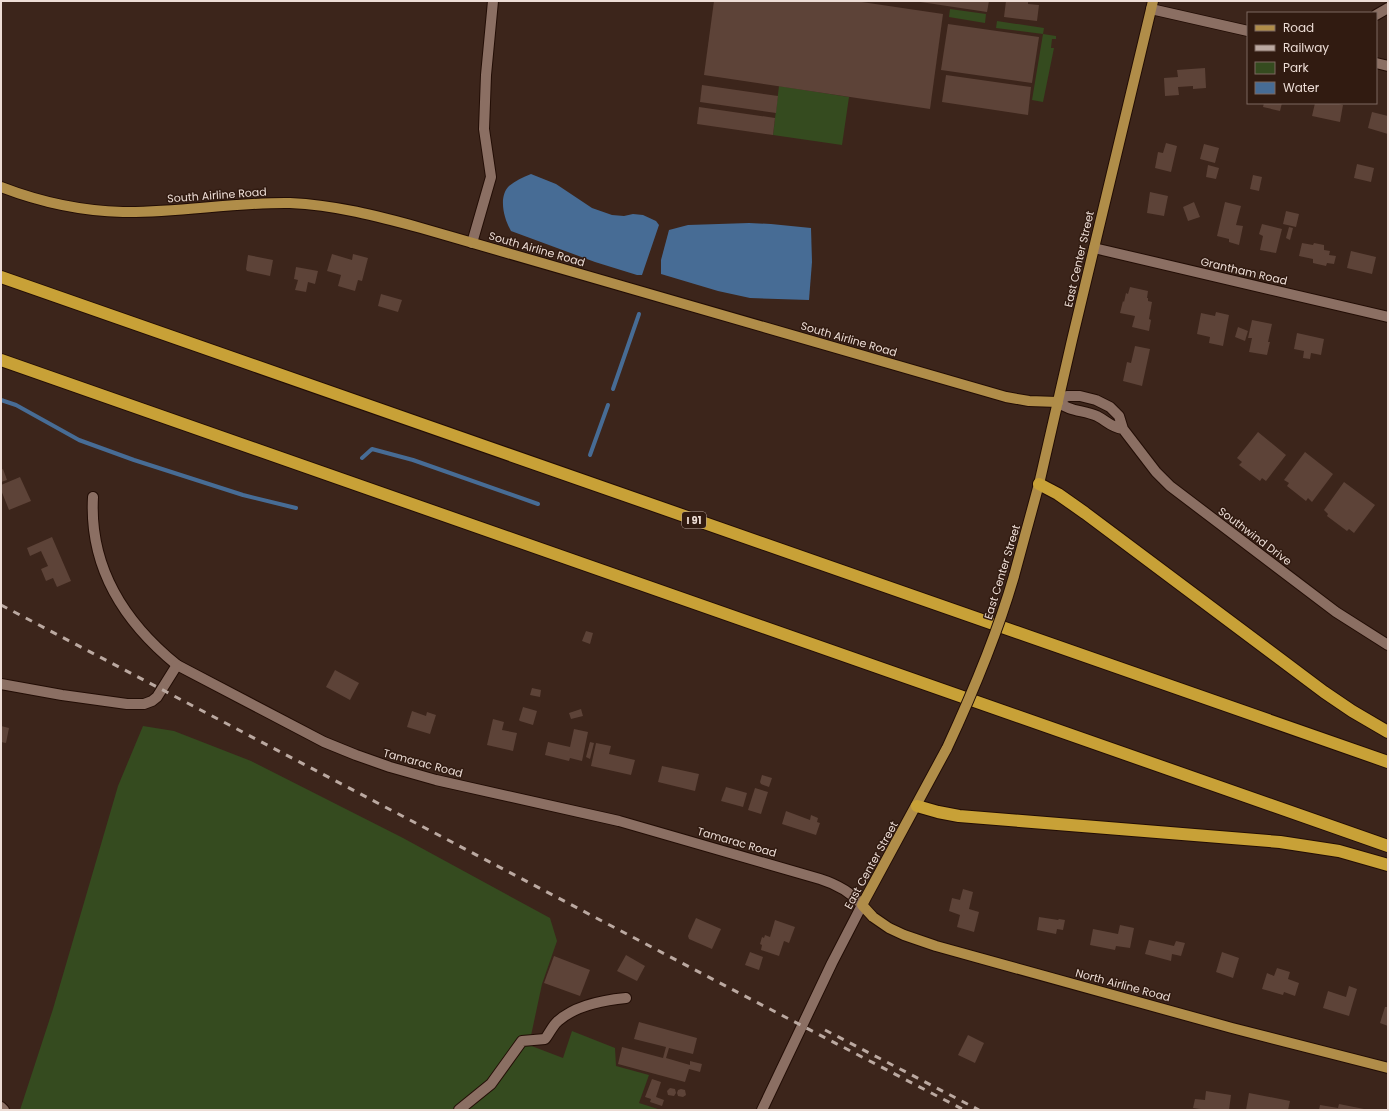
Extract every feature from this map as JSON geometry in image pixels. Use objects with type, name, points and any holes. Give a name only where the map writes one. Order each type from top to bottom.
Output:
[{"type":"highway","name":"I 91","points":[[1,277],[1388,762]]},
{"type":"highway","points":[[1,360],[1388,846]]},
{"type":"highway","points":[[1040,484],[1058,494],[1085,513],[1324,692],[1352,711],[1388,732]]},
{"type":"highway","points":[[917,806],[959,816],[1280,842],[1338,852],[1388,865]]},
{"type":"main road","name":"East Center Street","points":[[862,905],[917,806],[947,748],[988,654],[1014,576],[1040,484],[1152,5]]},
{"type":"main road","name":"South Airline Road","points":[[1,187],[51,203],[99,211],[154,211],[288,203],[320,205],[380,217],[1006,397],[1029,401],[1058,402]]},
{"type":"main road","name":"North Airline Road","points":[[862,905],[878,921],[888,928],[936,946],[1232,1028],[1388,1068]]},
{"type":"street","points":[[472,243],[491,177],[489,154],[484,129],[486,76],[493,1]]},
{"type":"street","points":[[1152,5],[1247,31]]},
{"type":"street","points":[[1377,14],[1388,8]]},
{"type":"street","points":[[1377,63],[1388,66]]},
{"type":"street","name":"Grantham Road","points":[[1094,248],[1388,317]]},
{"type":"street","name":"Southwind Drive","points":[[1122,429],[1112,427],[1101,418],[1092,414],[1067,409],[1058,402],[1067,396],[1076,396],[1096,400],[1104,403],[1116,411],[1119,416],[1122,429],[1156,472],[1177,492],[1336,612],[1388,646]]},
{"type":"street","name":"Tamarac Road","points":[[93,498],[92,517],[94,541],[100,564],[112,588],[131,619],[146,638],[178,665],[324,742],[356,755],[436,780],[619,821],[813,877],[843,888],[852,894],[862,905]]},
{"type":"street","points":[[1,684],[120,703],[144,704],[157,697],[178,665]]},
{"type":"street","name":"East Center Street","points":[[762,1110],[832,963],[862,905]]},
{"type":"street","points":[[459,1110],[491,1084],[522,1041],[545,1039],[557,1021],[578,1009],[610,999],[626,998]]},
{"type":"street","points":[[1,1107],[4,1110]]},
{"type":"green space","points":[[950,9],[986,14],[985,23],[949,17]]},
{"type":"green space","points":[[997,21],[1044,28],[1043,34],[996,28]]},
{"type":"green space","points":[[1043,34],[1056,36],[1056,39],[1052,39],[1051,48],[1054,48],[1043,102],[1032,100]]},
{"type":"green space","points":[[779,86],[849,97],[842,145],[773,135]]},
{"type":"green space","points":[[143,726],[174,731],[251,761],[403,838],[550,918],[557,941],[542,984],[529,1045],[563,1058],[572,1031],[615,1048],[616,1066],[649,1075],[639,1103],[661,1110],[20,1110],[53,1009],[118,786]]},
{"type":"water","points":[[531,174],[556,184],[592,208],[612,215],[643,215],[656,221],[659,225],[642,275],[637,275],[595,262],[511,231],[504,214],[504,196],[509,186],[519,179]]},
{"type":"water","points":[[749,223],[811,228],[812,262],[809,300],[750,298],[718,291],[661,274],[661,260],[669,230],[688,225]]},
{"type":"building","points":[[714,1],[855,1],[943,14],[930,109],[704,75]]},
{"type":"building","points":[[914,1],[989,1],[987,12]]},
{"type":"building","points":[[1006,1],[1028,1],[1028,4],[1039,5],[1037,21],[1004,17]]},
{"type":"building","points":[[948,24],[1039,37],[1032,83],[941,70]]},
{"type":"building","points":[[1205,68],[1206,88],[1193,89],[1193,86],[1178,87],[1179,95],[1165,96],[1164,78],[1178,77],[1177,70]]},
{"type":"building","points":[[946,75],[1031,87],[1028,115],[942,102]]},
{"type":"building","points":[[702,85],[778,96],[776,113],[700,102]]},
{"type":"building","points":[[1264,104],[1282,104],[1280,111],[1263,107]]},
{"type":"building","points":[[1315,104],[1343,105],[1340,122],[1312,116]]},
{"type":"building","points":[[699,107],[775,118],[773,135],[697,124]]},
{"type":"building","points":[[1372,112],[1388,116],[1388,134],[1368,128]]},
{"type":"building","points":[[1166,143],[1177,146],[1171,172],[1155,168],[1158,152],[1163,153]]},
{"type":"building","points":[[1204,144],[1219,148],[1215,163],[1200,159]]},
{"type":"building","points":[[1357,164],[1374,168],[1371,182],[1354,178]]},
{"type":"building","points":[[1208,165],[1219,168],[1216,179],[1206,177]]},
{"type":"building","points":[[1253,175],[1262,177],[1259,191],[1250,189]]},
{"type":"building","points":[[1150,192],[1168,196],[1164,216],[1147,213]]},
{"type":"building","points":[[1194,202],[1200,217],[1188,221],[1183,207]]},
{"type":"building","points":[[1225,202],[1241,206],[1236,225],[1243,226],[1239,245],[1229,242],[1229,239],[1217,236]]},
{"type":"building","points":[[1286,211],[1299,214],[1296,227],[1283,224]]},
{"type":"building","points":[[1262,224],[1282,229],[1276,253],[1260,250],[1263,236],[1259,234]]},
{"type":"building","points":[[1289,227],[1293,228],[1290,240],[1286,238]]},
{"type":"building","points":[[1302,243],[1324,245],[1324,250],[1330,251],[1329,255],[1336,256],[1334,264],[1327,263],[1326,266],[1313,263],[1313,259],[1299,256]]},
{"type":"building","points":[[1351,251],[1376,257],[1372,274],[1347,268]]},
{"type":"building","points":[[332,254],[352,260],[353,254],[368,258],[362,281],[358,280],[355,291],[338,286],[341,275],[327,271]]},
{"type":"building","points":[[248,255],[273,260],[270,276],[247,271]]},
{"type":"building","points":[[296,267],[318,271],[315,284],[308,282],[306,292],[295,290],[298,280],[294,279]]},
{"type":"building","points":[[1130,287],[1148,291],[1148,301],[1152,302],[1149,319],[1151,320],[1149,331],[1132,327],[1135,316],[1120,313],[1126,293],[1128,294]]},
{"type":"building","points":[[381,294],[402,300],[398,312],[378,306]]},
{"type":"building","points":[[1216,312],[1229,315],[1223,346],[1209,343],[1210,337],[1197,334],[1201,313],[1215,316]]},
{"type":"building","points":[[1252,320],[1272,324],[1267,355],[1249,352],[1252,338],[1248,338]]},
{"type":"building","points":[[1238,327],[1248,331],[1245,341],[1235,337]]},
{"type":"building","points":[[1297,333],[1324,339],[1321,355],[1311,353],[1310,359],[1303,358],[1304,351],[1294,349]]},
{"type":"building","points":[[1135,346],[1150,349],[1142,386],[1123,381],[1127,362],[1131,363]]},
{"type":"building","points":[[1258,432],[1286,455],[1266,481],[1262,478],[1260,481],[1239,465],[1242,462],[1237,458]]},
{"type":"building","points":[[1305,452],[1333,474],[1312,502],[1308,498],[1306,501],[1287,486],[1289,483],[1284,480]]},
{"type":"building","points":[[3,469],[7,480],[1,482],[1,470]]},
{"type":"building","points":[[20,477],[31,501],[9,510],[1,490],[1,485]]},
{"type":"building","points":[[1344,482],[1375,505],[1354,533],[1349,529],[1347,531],[1327,516],[1328,514],[1324,510]]},
{"type":"building","points":[[52,537],[71,581],[57,587],[53,578],[46,581],[41,569],[48,566],[41,551],[30,556],[27,548]]},
{"type":"building","points":[[586,631],[593,633],[590,644],[582,641]]},
{"type":"building","points":[[335,670],[359,683],[350,700],[326,687]]},
{"type":"building","points":[[532,688],[541,690],[540,697],[530,695]]},
{"type":"building","points":[[523,707],[537,711],[533,725],[519,720]]},
{"type":"building","points":[[581,709],[583,716],[571,719],[569,713]]},
{"type":"building","points":[[412,711],[426,716],[427,712],[436,715],[430,734],[407,727]]},
{"type":"building","points":[[493,719],[504,722],[502,730],[517,733],[513,751],[487,745]]},
{"type":"building","points":[[1,726],[9,728],[6,743],[1,742]]},
{"type":"building","points":[[574,729],[588,732],[582,761],[570,758],[569,761],[545,755],[548,742],[570,747]]},
{"type":"building","points":[[590,742],[594,743],[590,759],[586,757]]},
{"type":"building","points":[[596,743],[611,746],[609,754],[635,760],[631,775],[591,766]]},
{"type":"building","points":[[662,766],[699,774],[695,791],[658,782]]},
{"type":"building","points":[[762,775],[772,778],[769,787],[761,784],[760,782]]},
{"type":"building","points":[[726,787],[747,793],[743,807],[721,801]]},
{"type":"building","points":[[755,788],[768,792],[761,814],[748,810]]},
{"type":"building","points":[[786,811],[810,820],[811,815],[818,818],[817,822],[820,823],[816,835],[782,824]]},
{"type":"building","points":[[963,889],[973,892],[969,909],[979,912],[974,932],[957,927],[960,915],[949,911],[952,898],[960,900]]},
{"type":"building","points":[[1039,917],[1065,920],[1063,930],[1057,929],[1056,934],[1037,930]]},
{"type":"building","points":[[696,918],[721,929],[712,949],[689,939],[688,936]]},
{"type":"building","points":[[775,920],[795,927],[789,943],[784,941],[779,956],[761,950],[762,945],[760,944],[762,937],[764,938],[765,935],[770,937]]},
{"type":"building","points":[[1120,925],[1134,928],[1130,948],[1116,946],[1115,950],[1090,945],[1093,929],[1118,934]]},
{"type":"building","points":[[1149,940],[1174,946],[1176,941],[1185,943],[1181,956],[1172,954],[1171,961],[1145,954]]},
{"type":"building","points":[[750,952],[763,957],[759,970],[745,965]]},
{"type":"building","points":[[1222,952],[1239,958],[1233,978],[1216,972]]},
{"type":"building","points":[[626,955],[645,966],[637,981],[617,971]]},
{"type":"building","points":[[554,956],[590,970],[580,996],[544,983]]},
{"type":"building","points":[[1277,968],[1290,972],[1288,979],[1299,983],[1295,996],[1284,992],[1283,995],[1262,989],[1267,973],[1274,976]]},
{"type":"building","points":[[1349,986],[1357,989],[1349,1016],[1323,1008],[1328,991],[1346,997]]},
{"type":"building","points":[[1385,1007],[1388,1007],[1388,1026],[1380,1023]]},
{"type":"building","points":[[639,1022],[697,1038],[693,1054],[669,1048],[666,1058],[690,1065],[690,1061],[702,1064],[700,1072],[689,1069],[685,1082],[618,1064],[622,1047],[663,1058],[666,1047],[634,1039]]},
{"type":"building","points":[[968,1035],[984,1043],[975,1063],[958,1055]]},
{"type":"building","points":[[652,1079],[661,1082],[656,1097],[664,1100],[662,1106],[650,1102],[651,1099],[645,1097]]},
{"type":"building","points":[[670,1088],[675,1089],[676,1093],[674,1096],[668,1095],[667,1091]]},
{"type":"building","points":[[678,1090],[685,1090],[686,1095],[683,1097],[678,1096],[677,1093]]},
{"type":"building","points":[[1206,1091],[1231,1095],[1229,1110],[1193,1108],[1195,1099],[1205,1100]]},
{"type":"building","points":[[1249,1093],[1290,1101],[1288,1110],[1246,1110]]},
{"type":"building","points":[[1339,1104],[1364,1110],[1319,1110],[1320,1105],[1338,1108]]},
{"type":"waterway","points":[[613,389],[639,314]]},
{"type":"waterway","points":[[1,400],[16,405],[79,440],[134,460],[243,495],[296,508]]},
{"type":"waterway","points":[[590,455],[608,405]]},
{"type":"waterway","points":[[362,458],[372,449],[413,460],[538,504]]},
{"type":"railway","points":[[1,605],[964,1110]]},
{"type":"railway","points":[[825,1030],[979,1110]]}]
